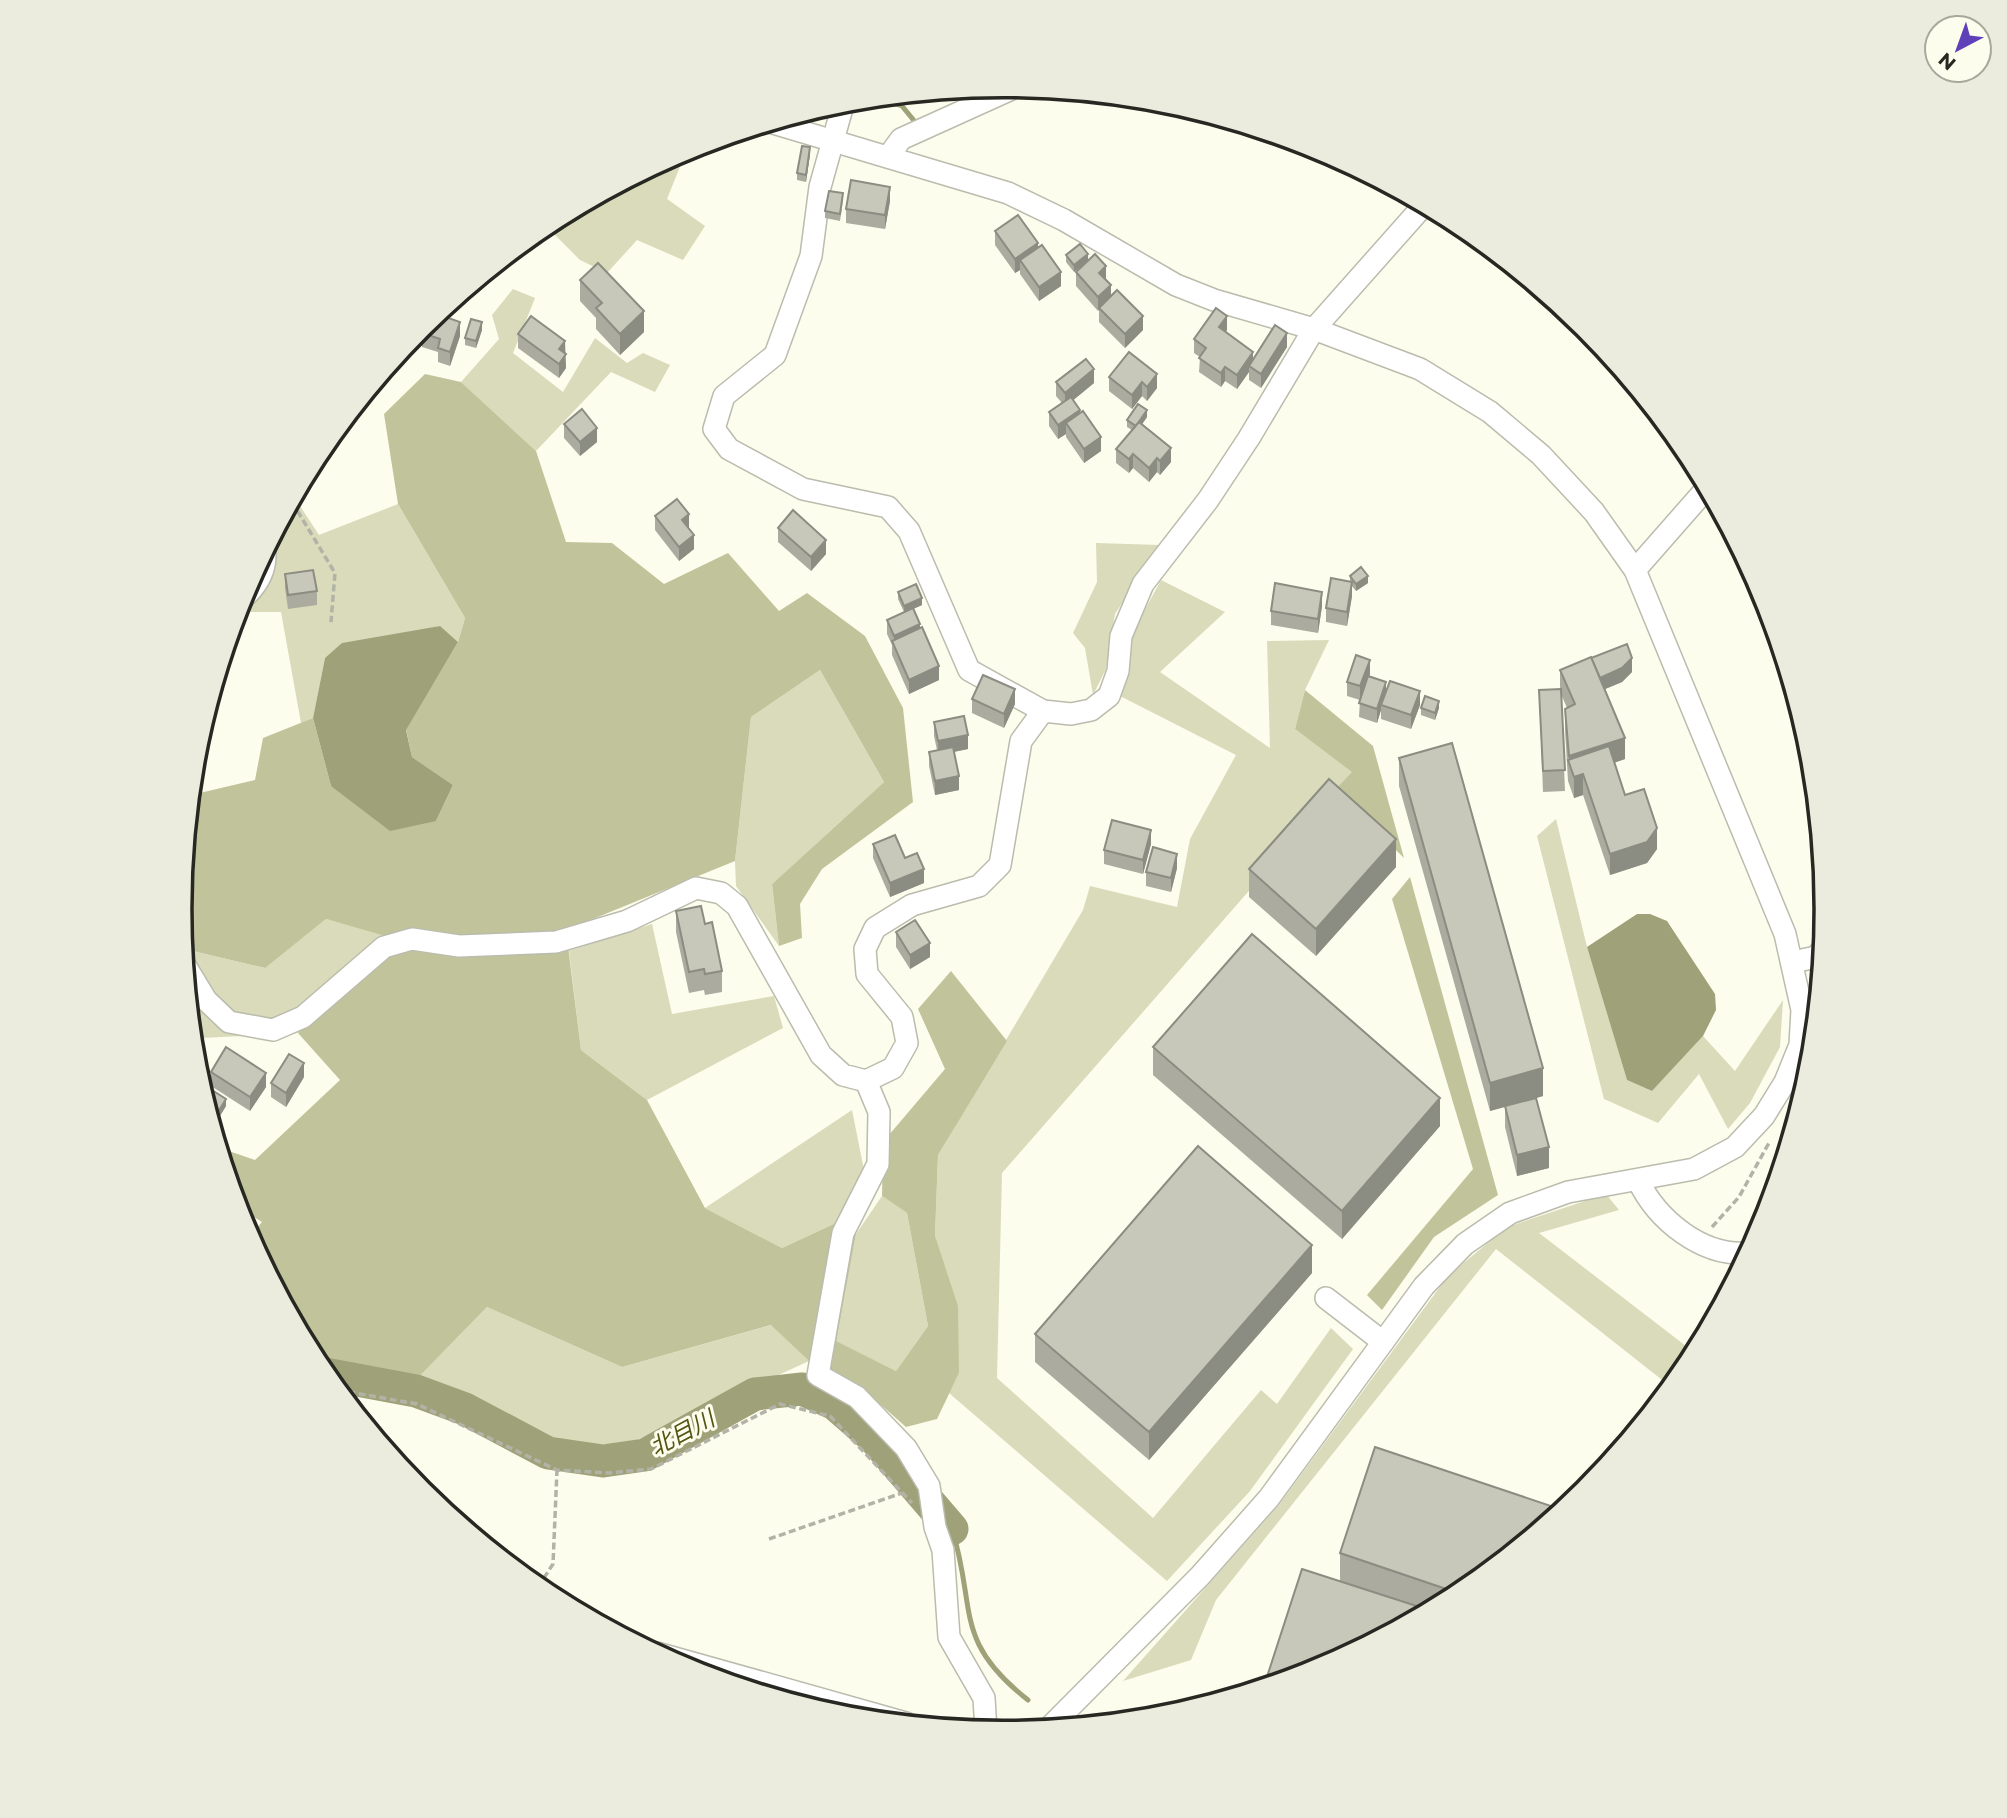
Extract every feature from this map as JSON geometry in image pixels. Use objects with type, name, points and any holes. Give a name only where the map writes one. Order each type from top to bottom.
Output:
[{"type":"street","points":[[888,157],[901,139],[991,98]]},
{"type":"street","points":[[841,115],[820,187],[811,256],[775,355],[724,396],[714,429],[729,449],[803,489],[888,507],[909,531],[969,670],[1043,711],[1070,714],[1091,710],[1109,696],[1118,671],[1121,636],[1143,584],[1208,500],[1314,329],[1418,212]]},
{"type":"street","points":[[788,128],[1008,192],[1064,220],[1176,285],[1214,300],[1314,329],[1420,369],[1490,412],[1541,455],[1594,513],[1635,570],[1761,873],[1793,962],[1802,1010],[1800,1045],[1785,1082],[1765,1116],[1735,1147],[1694,1169],[1568,1192],[1510,1213],[1465,1244],[1424,1286],[1269,1498],[1200,1576],[1059,1718]]},
{"type":"street","points":[[1635,570],[1701,495]]},
{"type":"street","points":[[196,984],[206,1000],[229,1022],[273,1030],[303,1017],[384,947],[412,939],[459,946],[556,942],[627,921],[696,888],[721,892],[737,906],[821,1055],[843,1075],[866,1081],[893,1068],[907,1043],[902,1017],[867,974],[865,949],[875,928],[912,905],[979,886],[1000,865],[1021,741],[1043,711]]},
{"type":"street","points":[[1793,962],[1813,957]]},
{"type":"street","points":[[866,1081],[879,1112],[878,1164],[843,1233],[818,1375],[857,1397],[906,1448],[929,1486],[935,1527],[943,1550],[949,1637],[984,1698],[985,1719]]},
{"type":"street","points":[[1638,1180],[1648,1200],[1671,1224],[1699,1241],[1737,1254]]},
{"type":"street","points":[[1326,1298],[1383,1342]]},
{"type":"path","points":[[297,510],[335,573],[331,622]]},
{"type":"path","points":[[1699,1241],[1739,1197],[1771,1139]]},
{"type":"path","points":[[352,1393],[417,1404],[557,1470],[609,1473],[651,1469],[780,1404],[830,1416],[935,1527]]},
{"type":"path","points":[[544,1577],[553,1563],[557,1470]]},
{"type":"path","points":[[769,1539],[902,1493]]},
{"type":"shaded area","points":[[680,166],[667,199],[705,226],[683,260],[637,240],[607,273],[580,260],[554,234],[598,207]]},
{"type":"shaded area","points":[[513,289],[535,298],[513,353],[563,392],[595,338],[627,363],[643,353],[670,365],[655,392],[611,372],[536,451],[461,382],[499,339],[492,315]]},
{"type":"shaded area","points":[[425,374],[461,382],[536,451],[566,542],[612,543],[664,584],[728,553],[779,611],[807,593],[865,636],[903,708],[913,802],[822,869],[800,904],[802,938],[779,946],[772,884],[884,782],[820,670],[751,717],[735,861],[566,930],[581,1050],[647,1100],[705,1208],[782,1248],[838,1222],[856,1234],[836,1341],[896,1371],[928,1326],[907,1213],[882,1196],[883,1142],[945,1069],[918,1009],[951,971],[1007,1041],[938,1155],[935,1236],[958,1306],[959,1373],[937,1419],[906,1427],[872,1397],[809,1361],[771,1325],[622,1367],[487,1307],[411,1385],[336,1370],[301,1314],[258,1227],[262,1222],[253,1216],[230,1151],[255,1160],[340,1080],[298,1033],[396,939],[326,919],[265,968],[194,951],[194,856],[201,793],[255,780],[263,738],[313,718],[331,786],[436,821],[453,785],[412,757],[406,729],[458,642],[465,618],[398,504],[384,414]]},
{"type":"shaded area","points":[[398,504],[465,618],[458,642],[439,626],[325,658],[313,718],[301,723],[281,612],[249,612],[260,586],[272,571],[273,557],[299,506],[319,535]]},
{"type":"shaded area","points":[[1096,543],[1160,545],[1115,614],[1106,669],[1093,695],[1085,648],[1073,633],[1097,582]]},
{"type":"shaded area","points":[[1161,580],[1225,612],[1160,672],[1270,748],[1267,641],[1329,640],[1305,690],[1295,729],[1353,772],[1002,1173],[997,1378],[1153,1518],[1261,1390],[1277,1404],[1331,1328],[1353,1349],[1250,1491],[1167,1581],[949,1393],[959,1373],[935,1236],[938,1155],[1083,910],[1090,886],[1177,907],[1190,839],[1236,755],[1120,696],[1130,637]]},
{"type":"shaded area","points":[[440,626],[458,642],[406,730],[412,757],[453,785],[436,821],[390,831],[331,786],[313,718],[325,658],[342,643]]},
{"type":"shaded area","points":[[820,670],[884,782],[772,884],[779,946],[736,886],[735,861],[751,717]]},
{"type":"shaded area","points":[[1305,690],[1373,746],[1404,858],[1335,790],[1352,772],[1295,729]]},
{"type":"shaded area","points":[[1556,819],[1587,947],[1627,1080],[1652,1091],[1703,1036],[1735,1071],[1783,1000],[1780,1047],[1750,1103],[1728,1129],[1699,1074],[1658,1123],[1604,1099],[1537,836]]},
{"type":"shaded area","points":[[1410,877],[1498,1195],[1434,1237],[1382,1310],[1367,1295],[1473,1169],[1392,899]]},
{"type":"shaded area","points":[[1637,914],[1650,914],[1667,921],[1715,994],[1716,1010],[1703,1036],[1652,1091],[1627,1080],[1587,947]]},
{"type":"shaded area","points":[[326,919],[396,938],[298,1033],[203,1038],[194,951],[264,968]]},
{"type":"shaded area","points":[[652,924],[672,1014],[774,996],[783,1028],[647,1100],[581,1050],[569,951]]},
{"type":"shaded area","points":[[852,1110],[864,1170],[838,1222],[782,1248],[705,1208]]},
{"type":"shaded area","points":[[1606,1194],[1619,1210],[1539,1233],[1686,1346],[1663,1381],[1496,1249],[1216,1600],[1191,1660],[1123,1681],[1278,1506],[1448,1276],[1507,1227]]},
{"type":"shaded area","points":[[882,1196],[907,1213],[928,1326],[896,1371],[835,1341],[856,1234]]},
{"type":"shaded area","points":[[487,1307],[622,1367],[772,1325],[809,1361],[628,1444],[558,1445],[466,1401],[411,1385]]},
{"type":"building","points":[[802,146],[810,147],[806,175],[797,173]]},
{"type":"building","points":[[851,180],[890,187],[885,215],[846,209]]},
{"type":"building","points":[[829,191],[843,193],[840,214],[825,211]]},
{"type":"building","points":[[1018,215],[1038,243],[1015,259],[995,231]]},
{"type":"building","points":[[1080,244],[1088,254],[1074,265],[1066,255]]},
{"type":"building","points":[[1042,245],[1061,272],[1039,287],[1020,260]]},
{"type":"building","points":[[1095,254],[1106,266],[1099,273],[1111,285],[1098,297],[1076,272]]},
{"type":"building","points":[[598,263],[644,311],[620,334],[596,308],[602,303],[580,280]]},
{"type":"building","points":[[1117,290],[1143,316],[1125,334],[1099,308]]},
{"type":"building","points":[[1216,308],[1227,316],[1219,327],[1253,352],[1237,375],[1225,367],[1221,373],[1199,358],[1206,348],[1194,339]]},
{"type":"building","points":[[531,316],[565,341],[559,349],[566,354],[559,364],[518,334]]},
{"type":"building","points":[[449,318],[460,322],[450,352],[438,348],[440,339],[430,336]]},
{"type":"building","points":[[471,319],[482,322],[476,341],[465,338]]},
{"type":"building","points":[[1275,325],[1287,333],[1261,374],[1249,366]]},
{"type":"building","points":[[1129,352],[1157,374],[1147,387],[1142,382],[1132,395],[1109,377]]},
{"type":"building","points":[[1086,359],[1094,369],[1065,393],[1056,382]]},
{"type":"building","points":[[1071,397],[1080,410],[1058,425],[1049,412]]},
{"type":"building","points":[[1138,404],[1147,410],[1136,426],[1127,420]]},
{"type":"building","points":[[582,409],[597,428],[580,442],[564,424]]},
{"type":"building","points":[[1083,411],[1101,437],[1084,449],[1066,423]]},
{"type":"building","points":[[1139,422],[1171,448],[1160,461],[1157,458],[1149,468],[1133,454],[1129,459],[1116,449]]},
{"type":"building","points":[[677,499],[689,514],[682,520],[694,535],[679,547],[655,516]]},
{"type":"building","points":[[793,510],[826,540],[811,557],[778,528]]},
{"type":"building","points":[[1361,567],[1368,576],[1356,584],[1350,576]]},
{"type":"building","points":[[313,570],[317,591],[288,595],[285,574]]},
{"type":"building","points":[[1331,578],[1352,582],[1347,612],[1326,608]]},
{"type":"building","points":[[1275,583],[1322,592],[1318,619],[1271,611]]},
{"type":"building","points":[[916,584],[922,598],[904,606],[898,592]]},
{"type":"building","points":[[913,608],[920,624],[894,636],[887,620]]},
{"type":"building","points":[[922,627],[939,666],[909,680],[892,641]]},
{"type":"building","points":[[1627,644],[1632,658],[1622,668],[1600,678],[1591,658]]},
{"type":"building","points":[[1356,655],[1370,660],[1360,686],[1347,682]]},
{"type":"building","points":[[1591,657],[1625,738],[1569,756],[1565,709],[1575,704],[1560,670]]},
{"type":"building","points":[[983,675],[1015,689],[1004,714],[972,699]]},
{"type":"building","points":[[1368,676],[1386,682],[1377,709],[1359,703]]},
{"type":"building","points":[[1390,681],[1420,691],[1411,715],[1381,705]]},
{"type":"building","points":[[1561,689],[1565,770],[1543,771],[1539,690]]},
{"type":"building","points":[[1425,696],[1439,701],[1435,713],[1421,708]]},
{"type":"building","points":[[964,716],[968,735],[938,741],[934,722]]},
{"type":"building","points":[[1452,743],[1543,1068],[1490,1083],[1399,758]]},
{"type":"building","points":[[1609,746],[1625,795],[1644,789],[1657,828],[1647,842],[1610,854],[1583,774],[1574,777],[1568,760]]},
{"type":"building","points":[[953,747],[959,776],[935,781],[929,752]]},
{"type":"building","points":[[1329,779],[1396,839],[1316,929],[1249,869]]},
{"type":"building","points":[[1112,820],[1151,830],[1143,860],[1104,850]]},
{"type":"building","points":[[895,835],[905,858],[917,853],[924,869],[890,883],[873,844]]},
{"type":"building","points":[[1153,847],[1177,854],[1171,878],[1146,872]]},
{"type":"building","points":[[701,906],[705,924],[712,922],[722,971],[705,974],[704,969],[689,972],[676,911]]},
{"type":"building","points":[[915,920],[930,943],[910,955],[896,932]]},
{"type":"building","points":[[1252,934],[1440,1098],[1342,1211],[1153,1047]]},
{"type":"building","points":[[226,1047],[266,1073],[250,1097],[211,1072]]},
{"type":"building","points":[[289,1054],[304,1063],[286,1093],[271,1083]]},
{"type":"building","points":[[214,1091],[226,1099],[218,1112]]},
{"type":"building","points":[[1536,1098],[1549,1147],[1517,1155],[1505,1106]]},
{"type":"building","points":[[1198,1146],[1312,1245],[1149,1432],[1035,1334]]},
{"type":"building","points":[[1375,1447],[1552,1506],[1497,1552],[1445,1589],[1340,1553]]},
{"type":"building","points":[[1302,1569],[1417,1606],[1362,1636],[1267,1676]]},
{"type":"waterway","points":[[899,105],[916,123],[919,121]]},
{"type":"waterway","name":"北目川","points":[[341,1377],[416,1391],[465,1409],[548,1453],[603,1461],[645,1455],[755,1394],[802,1389],[835,1404],[874,1438],[952,1529]]},
{"type":"waterway","points":[[952,1529],[977,1641],[1004,1679],[1028,1700]]}]
